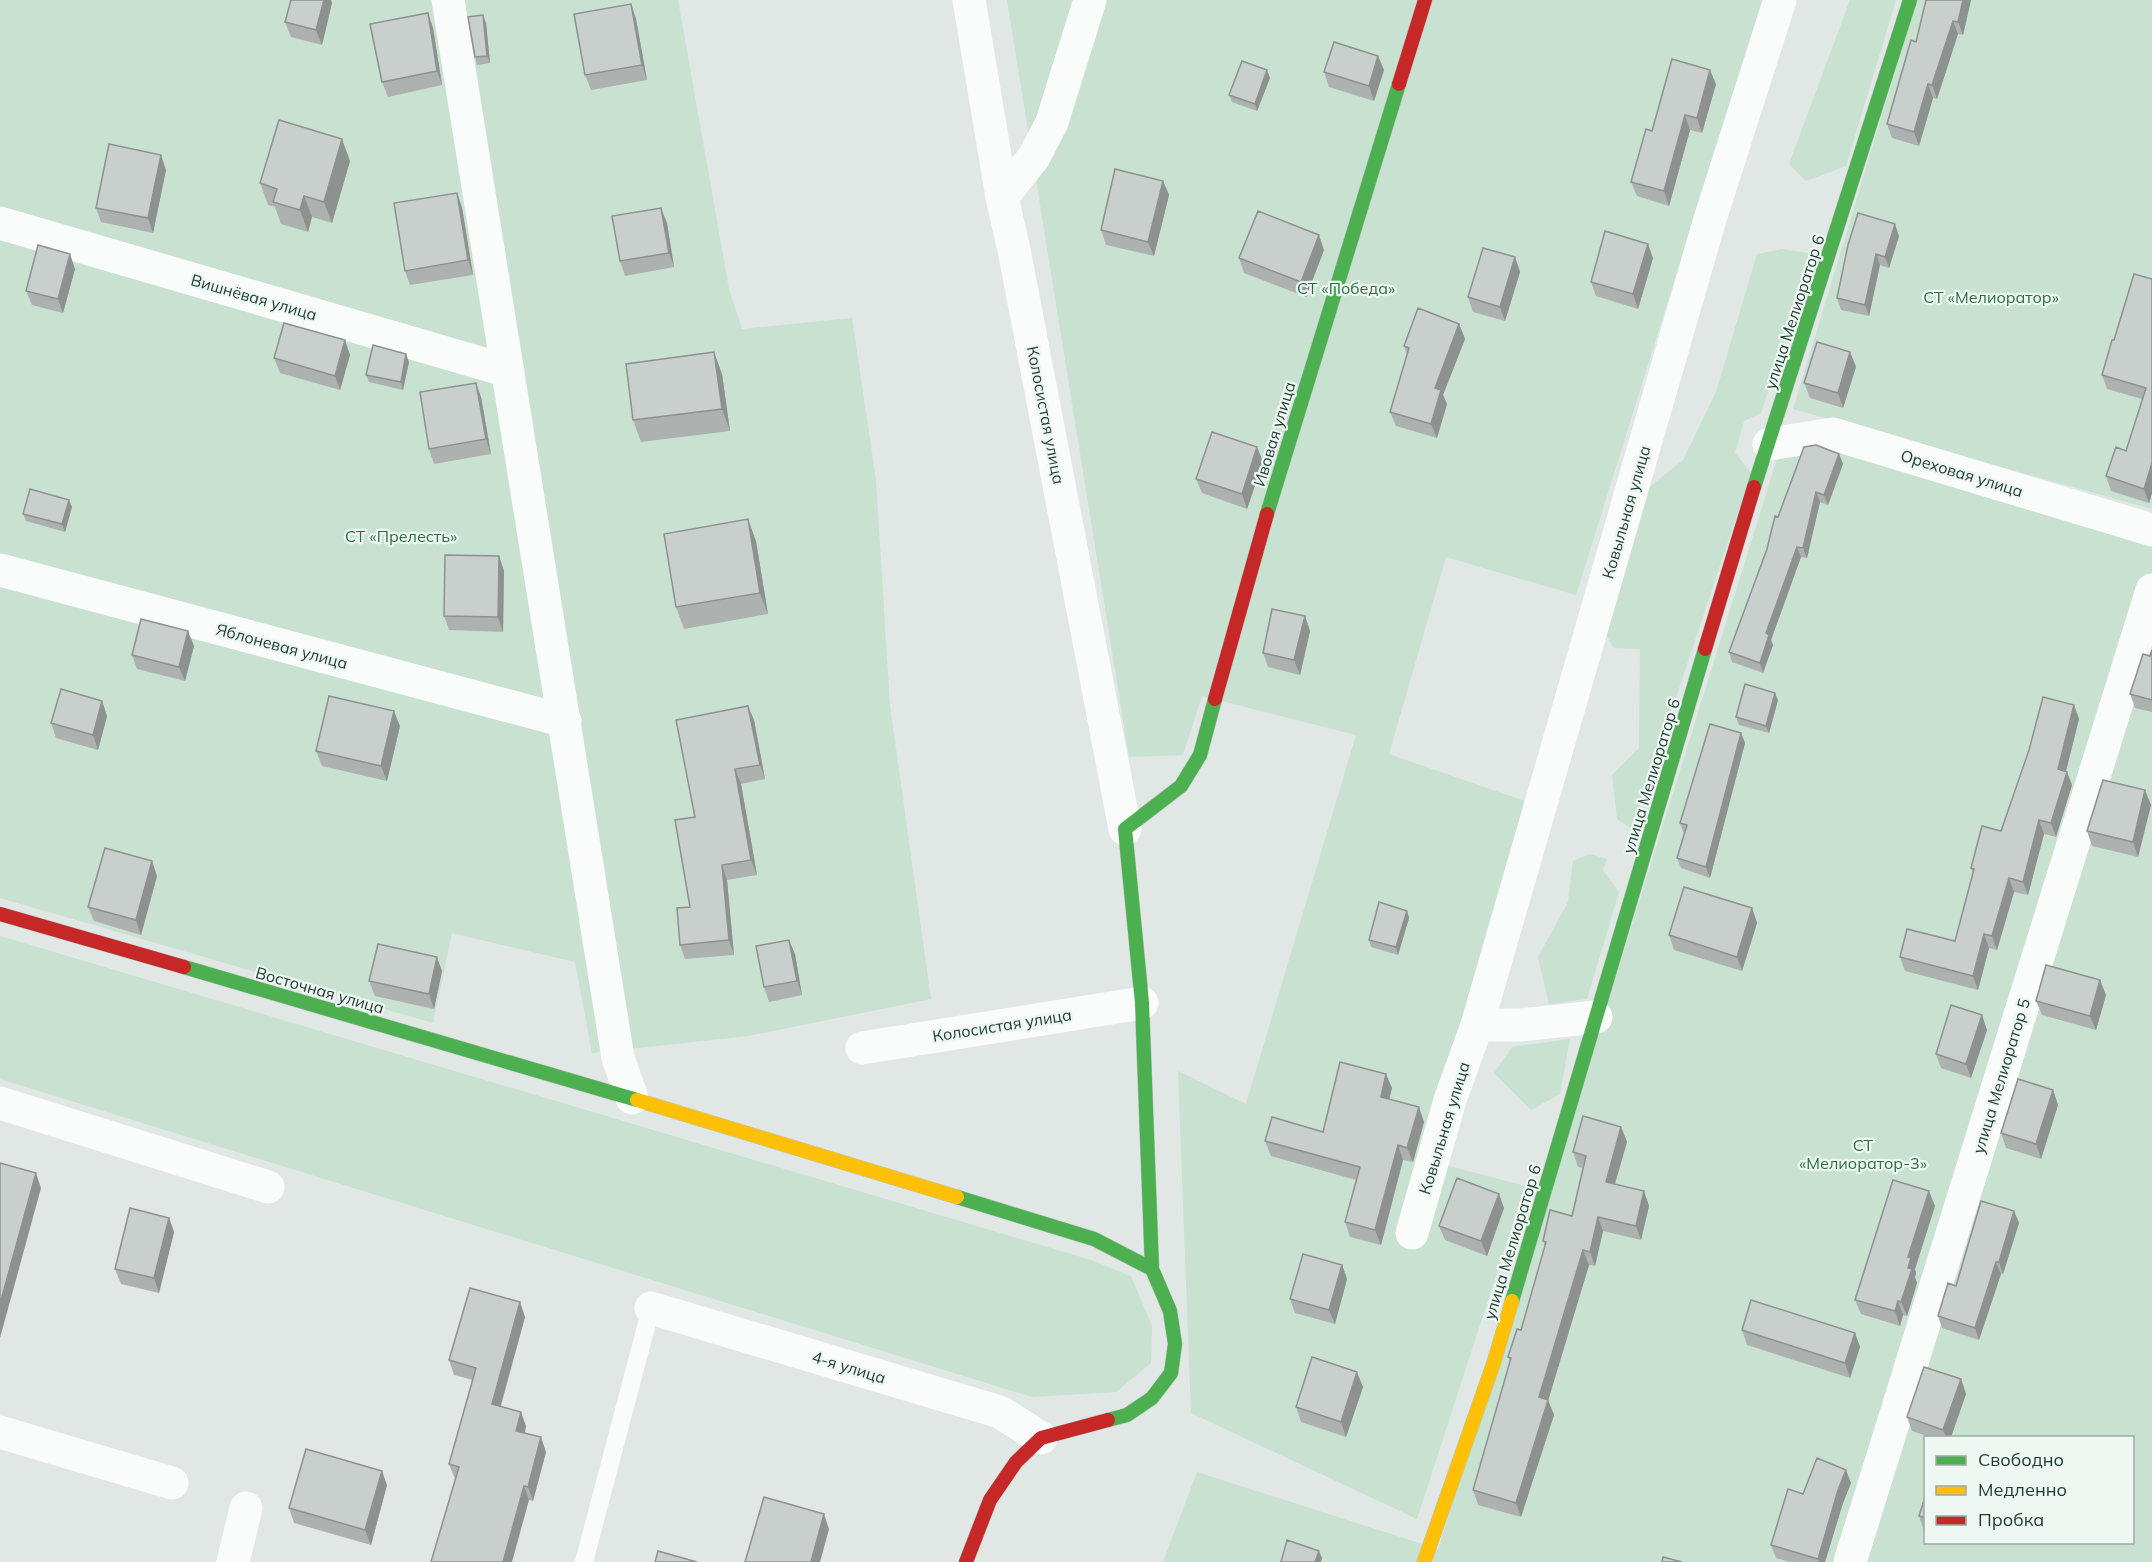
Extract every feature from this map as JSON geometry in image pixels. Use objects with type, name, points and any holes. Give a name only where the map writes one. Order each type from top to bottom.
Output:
[{"type":"street","name":"Колосистая улица","points":[[969,0],[1002,197],[1126,841]]},
{"type":"street","points":[[1002,197],[1034,157],[1052,122],[1090,0]]},
{"type":"street","name":"Ивовая улица","points":[[1126,841],[1181,786],[1200,754],[1258,543],[1425,0]]},
{"type":"street","name":"Ковыльная улица","points":[[1412,1233],[1450,1100],[1478,1025],[1707,230],[1780,0]]},
{"type":"street","name":"улица Мелиоратор 6","points":[[1424,1562],[1494,1362],[1740,531],[1910,0]]},
{"type":"street","points":[[443,2],[508,371],[618,1058],[632,1098]]},
{"type":"street","name":"Вишнёвая улица","points":[[0,223],[508,371]]},
{"type":"street","name":"Ореховая улица","points":[[1769,444],[1833,434],[2152,530]]},
{"type":"street","name":"Яблоневая улица","points":[[0,570],[565,721]]},
{"type":"street","name":"улица Мелиоратор 5","points":[[1850,1562],[2152,590]]},
{"type":"street","points":[[966,1562],[990,1500],[1016,1462],[1041,1438],[1127,1415],[1152,1398],[1171,1373],[1175,1344],[1170,1311],[1152,1269],[1143,1003],[1126,841]]},
{"type":"street","name":"Восточная улица","points":[[0,914],[632,1098],[1094,1239],[1152,1269]]},
{"type":"street","name":"Колосистая улица","points":[[862,1048],[1143,1003]]},
{"type":"street","points":[[1478,1025],[1520,1025],[1596,1017]]},
{"type":"street","points":[[0,1103],[268,1187]]},
{"type":"street","name":"4-я улица","points":[[651,1308],[1000,1412],[1041,1438]]},
{"type":"street","points":[[0,1432],[172,1483]]},
{"type":"street","points":[[233,1562],[246,1508]]},
{"type":"lane","points":[[584,1562],[651,1308]]},
{"type":"green space","name":"СТ «Прелесть»","points":[[0,0],[678,0],[729,289],[742,329],[852,318],[876,480],[890,706],[931,999],[748,1036],[592,1053],[575,962],[452,933],[433,1023],[0,898]]},
{"type":"green space","name":"СТ «Победа»","points":[[1007,0],[1762,0],[1576,595],[1446,557],[1389,754],[1530,803],[1423,1159],[1525,1186],[1417,1519],[1191,1413],[1178,1071],[1246,1104],[1356,735],[1202,696],[1183,755],[1129,757]]},
{"type":"green space","points":[[1850,0],[1896,0],[1846,166],[1806,181],[1789,164]]},
{"type":"green space","name":"СТ «Мелиоратор»","points":[[1917,0],[2152,0],[2152,509],[1793,409]]},
{"type":"green space","points":[[1782,249],[1814,254],[1761,413],[1744,421],[1735,453],[1751,473],[1632,829],[1617,819],[1612,775],[1639,748],[1640,649],[1614,648],[1605,633],[1642,493],[1683,460],[1716,392],[1757,254]]},
{"type":"green space","name":"СТ «Мелиоратор-3»","points":[[1785,433],[2152,541],[2152,1562],[1163,1562],[1197,1472],[1438,1549]]},
{"type":"green space","points":[[1590,854],[1607,859],[1603,870],[1619,892],[1587,999],[1549,1004],[1538,957],[1568,902],[1573,861]]},
{"type":"green space","points":[[0,936],[1091,1260],[1131,1276],[1152,1326],[1151,1363],[1116,1392],[1032,1397],[0,1079]]},
{"type":"green space","points":[[1570,1039],[1560,1094],[1531,1110],[1494,1073],[1512,1047]]},
{"type":"building","points":[[291,0],[324,0],[316,30],[285,22]]},
{"type":"building","points":[[1926,0],[1963,0],[1958,22],[1953,21],[1932,85],[1928,84],[1914,132],[1887,124],[1911,40],[1916,42]]},
{"type":"building","points":[[631,4],[642,65],[585,75],[574,14]]},
{"type":"building","points":[[428,13],[437,71],[382,82],[370,24]]},
{"type":"building","points":[[483,15],[487,56],[475,57],[468,17]]},
{"type":"building","points":[[1334,42],[1378,56],[1369,86],[1324,72]]},
{"type":"building","points":[[1672,59],[1710,70],[1697,118],[1685,115],[1664,191],[1631,182],[1646,129],[1652,131]]},
{"type":"building","points":[[1242,61],[1267,70],[1255,104],[1229,95]]},
{"type":"building","points":[[279,120],[342,139],[324,202],[304,196],[300,210],[273,202],[277,189],[260,183]]},
{"type":"building","points":[[109,144],[161,155],[148,218],[96,208]]},
{"type":"building","points":[[1115,169],[1163,181],[1148,242],[1101,230]]},
{"type":"building","points":[[457,193],[468,260],[405,271],[394,203]]},
{"type":"building","points":[[661,208],[669,253],[620,261],[612,216]]},
{"type":"building","points":[[1258,211],[1319,235],[1301,282],[1239,258]]},
{"type":"building","points":[[1858,213],[1895,224],[1885,257],[1876,254],[1865,305],[1837,298],[1848,245]]},
{"type":"building","points":[[1605,231],[1648,244],[1633,294],[1591,282]]},
{"type":"building","points":[[38,245],[70,254],[58,299],[26,291]]},
{"type":"building","points":[[1483,248],[1515,257],[1500,307],[1468,297]]},
{"type":"building","points":[[2134,274],[2152,279],[2152,463],[2144,489],[2106,476],[2116,447],[2126,451],[2146,388],[2102,375]]},
{"type":"building","points":[[1418,308],[1459,324],[1435,388],[1441,390],[1431,424],[1390,412],[1409,348],[1404,346]]},
{"type":"building","points":[[284,323],[345,340],[335,376],[274,358]]},
{"type":"building","points":[[1817,342],[1850,352],[1838,393],[1804,383]]},
{"type":"building","points":[[373,345],[406,354],[401,382],[366,375]]},
{"type":"building","points":[[714,352],[722,409],[633,420],[626,364]]},
{"type":"building","points":[[476,383],[486,439],[429,449],[420,392]]},
{"type":"building","points":[[1212,432],[1257,447],[1242,494],[1196,479]]},
{"type":"building","points":[[1816,445],[1839,454],[1824,495],[1816,492],[1803,548],[1797,547],[1766,633],[1769,635],[1760,663],[1729,652],[1767,549],[1775,516],[1778,517],[1804,447]]},
{"type":"building","points":[[30,489],[69,500],[62,524],[23,514]]},
{"type":"building","points":[[748,519],[760,593],[676,607],[664,534]]},
{"type":"building","points":[[445,555],[499,556],[498,617],[444,616]]},
{"type":"building","points":[[1272,609],[1305,616],[1294,660],[1263,653]]},
{"type":"building","points":[[141,619],[188,631],[179,667],[132,655]]},
{"type":"building","points":[[2152,650],[2152,700],[2130,694],[2143,654],[2150,656]]},
{"type":"building","points":[[1745,684],[1775,693],[1766,726],[1736,717]]},
{"type":"building","points":[[61,689],[102,701],[93,735],[51,723]]},
{"type":"building","points":[[329,696],[394,711],[381,766],[316,751]]},
{"type":"building","points":[[2043,697],[2074,705],[2058,769],[2067,772],[2051,823],[2039,820],[2023,882],[2009,878],[1992,936],[1984,934],[1973,976],[1900,957],[1907,929],[1955,941],[1974,869],[1971,868],[1982,826],[2001,831],[2029,750]]},
{"type":"building","points":[[748,706],[760,765],[735,769],[751,860],[722,865],[729,940],[680,945],[677,908],[690,907],[675,820],[695,817],[676,720]]},
{"type":"building","points":[[1710,724],[1741,733],[1706,867],[1677,858],[1687,825],[1680,823]]},
{"type":"building","points":[[2103,780],[2145,790],[2133,842],[2087,831]]},
{"type":"building","points":[[105,848],[152,861],[136,920],[88,907]]},
{"type":"building","points":[[1684,887],[1752,908],[1737,957],[1669,935]]},
{"type":"building","points":[[1379,902],[1407,911],[1396,947],[1369,940]]},
{"type":"building","points":[[789,940],[797,981],[764,987],[756,946]]},
{"type":"building","points":[[378,944],[437,957],[429,994],[369,981]]},
{"type":"building","points":[[2046,965],[2100,980],[2090,1016],[2036,1001]]},
{"type":"building","points":[[1951,1005],[1982,1015],[1966,1064],[1936,1054]]},
{"type":"building","points":[[1340,1062],[1386,1074],[1381,1097],[1419,1107],[1407,1148],[1398,1145],[1375,1230],[1345,1222],[1360,1167],[1265,1141],[1272,1117],[1323,1132]]},
{"type":"building","points":[[2018,1079],[2053,1090],[2036,1144],[2001,1133]]},
{"type":"building","points":[[1583,1116],[1621,1127],[1606,1182],[1644,1191],[1636,1226],[1598,1217],[1590,1252],[1583,1250],[1539,1397],[1548,1400],[1516,1503],[1473,1490],[1511,1358],[1508,1357],[1517,1329],[1521,1330],[1546,1242],[1543,1241],[1550,1210],[1572,1216],[1586,1156],[1573,1152]]},
{"type":"building","points":[[0,1163],[36,1173],[0,1304]]},
{"type":"building","points":[[1457,1178],[1499,1194],[1481,1241],[1439,1226]]},
{"type":"building","points":[[1893,1180],[1929,1191],[1908,1257],[1911,1258],[1908,1268],[1912,1269],[1901,1302],[1898,1301],[1895,1311],[1855,1300]]},
{"type":"building","points":[[1981,1201],[2014,1211],[1999,1262],[1996,1262],[1975,1328],[1938,1316],[1948,1283],[1956,1286]]},
{"type":"building","points":[[130,1208],[169,1218],[154,1278],[115,1269]]},
{"type":"building","points":[[1303,1254],[1342,1265],[1329,1310],[1290,1299]]},
{"type":"building","points":[[470,1288],[520,1302],[492,1404],[521,1412],[516,1431],[541,1437],[528,1487],[524,1486],[503,1562],[431,1562],[459,1467],[449,1464],[476,1368],[449,1360]]},
{"type":"building","points":[[1751,1300],[1855,1333],[1845,1363],[1742,1330]]},
{"type":"building","points":[[1312,1357],[1357,1372],[1341,1422],[1296,1407]]},
{"type":"building","points":[[1924,1367],[1961,1379],[1943,1430],[1907,1417]]},
{"type":"building","points":[[306,1449],[382,1471],[365,1530],[289,1508]]},
{"type":"building","points":[[1817,1458],[1846,1470],[1818,1559],[1771,1545],[1788,1489],[1803,1494]]},
{"type":"building","points":[[764,1497],[824,1514],[811,1562],[745,1562]]},
{"type":"building","points":[[1924,1500],[1924,1517],[1919,1516]]},
{"type":"building","points":[[1287,1540],[1319,1551],[1315,1562],[1281,1562]]},
{"type":"building","points":[[658,1551],[697,1562],[655,1562]]},
{"type":"building","points":[[1663,1557],[1682,1562],[1662,1562]]},
{"type":"traffic: fast","points":[[1754,487],[1910,0]]},
{"type":"traffic: fast","points":[[1267,514],[1399,84]]},
{"type":"traffic: fast","points":[[1512,1301],[1705,649]]},
{"type":"traffic: fast","points":[[1152,1269],[1142,1003],[1125,829],[1181,786],[1200,755],[1215,699]]},
{"type":"traffic: fast","points":[[184,967],[637,1100]]},
{"type":"traffic: fast","points":[[957,1197],[1094,1239],[1152,1269],[1170,1311],[1175,1344],[1171,1373],[1152,1398],[1127,1415],[1108,1420]]},
{"type":"traffic: slow","points":[[637,1100],[957,1197]]},
{"type":"traffic: slow","points":[[1424,1562],[1494,1362],[1512,1301]]},
{"type":"traffic: jam","points":[[1399,84],[1425,0]]},
{"type":"traffic: jam","points":[[1705,649],[1754,487]]},
{"type":"traffic: jam","points":[[1215,699],[1267,514]]},
{"type":"traffic: jam","points":[[0,914],[184,967]]},
{"type":"traffic: jam","points":[[966,1562],[990,1500],[1016,1462],[1041,1438],[1108,1420]]}]
